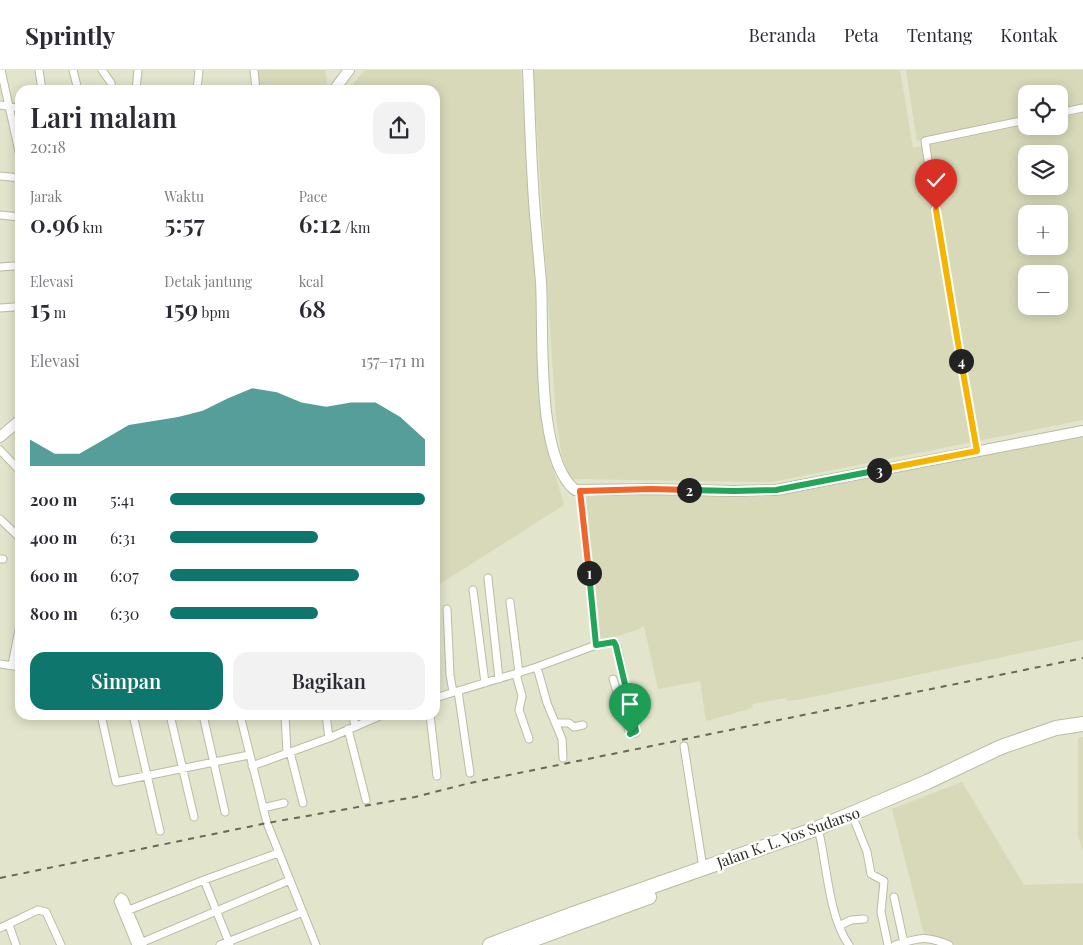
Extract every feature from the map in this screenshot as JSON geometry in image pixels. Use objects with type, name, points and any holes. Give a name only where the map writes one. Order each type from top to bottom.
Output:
[{"type":"highway","name":"Jalan K. L. Yos Sudarso","points":[[518,945],[819,832],[1001,747],[1056,728],[1083,724]]},
{"type":"highway","name":"Jalan K. L. Yos Sudarso","points":[[490,945],[703,868],[855,822],[1005,754],[1057,735],[1083,732]]},
{"type":"street","points":[[1,70],[15,132]]},
{"type":"street","points":[[39,70],[41,85]]},
{"type":"street","points":[[73,70],[77,85]]},
{"type":"street","points":[[102,70],[111,85]]},
{"type":"street","points":[[136,85],[138,70]]},
{"type":"street","points":[[198,85],[199,70]]},
{"type":"street","points":[[254,70],[256,85]]},
{"type":"street","points":[[338,85],[349,70]]},
{"type":"street","points":[[528,70],[535,212],[542,298],[541,346],[546,408],[551,442],[559,470],[569,485],[575,490],[776,490],[1083,431]]},
{"type":"street","points":[[0,105],[15,108]]},
{"type":"street","points":[[1068,111],[1083,108]]},
{"type":"street","points":[[977,451],[925,141],[1018,122]]},
{"type":"street","points":[[0,176],[15,178]]},
{"type":"street","points":[[0,215],[15,216]]},
{"type":"street","points":[[0,267],[14,266]]},
{"type":"street","points":[[0,308],[14,307]]},
{"type":"street","points":[[0,437],[15,424]]},
{"type":"street","points":[[0,450],[15,466]]},
{"type":"street","points":[[580,491],[596,645]]},
{"type":"street","points":[[0,518],[15,533]]},
{"type":"street","points":[[488,578],[499,679]]},
{"type":"street","points":[[473,590],[484,683]]},
{"type":"street","points":[[510,602],[517,673],[522,696],[519,710],[529,738]]},
{"type":"street","points":[[447,609],[450,675],[456,691],[470,773]]},
{"type":"street","points":[[440,696],[537,667],[596,645],[614,642],[636,733],[630,734],[613,679]]},
{"type":"street","points":[[12,666],[15,651]]},
{"type":"street","points":[[0,664],[15,666]]},
{"type":"street","points":[[537,667],[547,703],[562,739],[563,758]]},
{"type":"street","points":[[101,720],[116,782],[249,755]]},
{"type":"street","points":[[134,720],[160,831]]},
{"type":"street","points":[[171,720],[194,817]]},
{"type":"street","points":[[204,720],[225,812]]},
{"type":"street","points":[[241,720],[263,808],[278,853],[303,912],[313,944]]},
{"type":"street","points":[[285,720],[288,752],[303,803]]},
{"type":"street","points":[[327,720],[329,738]]},
{"type":"street","points":[[353,720],[352,728],[366,800]]},
{"type":"street","points":[[252,766],[329,738],[370,720]]},
{"type":"street","points":[[431,720],[437,776]]},
{"type":"street","points":[[556,723],[569,723],[574,727],[583,725]]},
{"type":"street","points":[[684,746],[703,868]]},
{"type":"street","points":[[263,808],[284,803]]},
{"type":"street","points":[[855,822],[867,852],[871,874],[884,881],[881,912],[888,945]]},
{"type":"street","points":[[819,832],[839,926],[849,945]]},
{"type":"street","points":[[129,910],[278,853]]},
{"type":"street","points":[[204,880],[229,943]]},
{"type":"street","points":[[139,944],[290,880]]},
{"type":"street","points":[[123,897],[124,899],[139,944],[118,898],[123,897]]},
{"type":"street","points":[[894,897],[904,943]]},
{"type":"street","points":[[0,928],[38,910],[43,910],[46,912],[61,945]]},
{"type":"street","points":[[220,945],[303,912]]},
{"type":"street","points":[[839,926],[851,920],[864,919]]},
{"type":"street","points":[[9,924],[16,945]]},
{"type":"street","points":[[895,945],[921,938],[933,939],[949,945]]},
{"type":"shaded area","points":[[251,70],[325,70],[327,85],[252,85]]},
{"type":"shaded area","points":[[365,70],[521,70],[546,444],[564,505],[440,584],[440,85],[352,85]]},
{"type":"shaded area","points":[[533,70],[900,70],[913,148],[1018,127],[1018,135],[1068,135],[1068,116],[1083,113],[1083,420],[772,482],[571,479],[562,457],[556,418]]},
{"type":"shaded area","points":[[906,70],[1083,70],[1083,105],[1068,108],[1068,85],[1018,85],[1018,119],[917,141]]},
{"type":"shaded area","points":[[1083,434],[1083,640],[798,700],[787,701],[786,698],[752,704],[753,708],[706,721],[700,681],[658,689],[644,626],[599,642],[584,495],[655,494],[766,497]]},
{"type":"shaded area","points":[[1083,737],[1083,852],[1078,836],[1078,738]]},
{"type":"shaded area","points":[[962,782],[1024,885],[1083,883],[1083,945],[956,945],[924,934],[892,809]]},
{"type":"railway","points":[[0,878],[267,823],[415,797],[470,783],[1083,658]]},
{"type":"route","points":[[630,734],[636,733],[636,731],[616,646],[614,642],[596,645],[580,491],[651,489],[776,490],[977,451],[936,210]]}]
